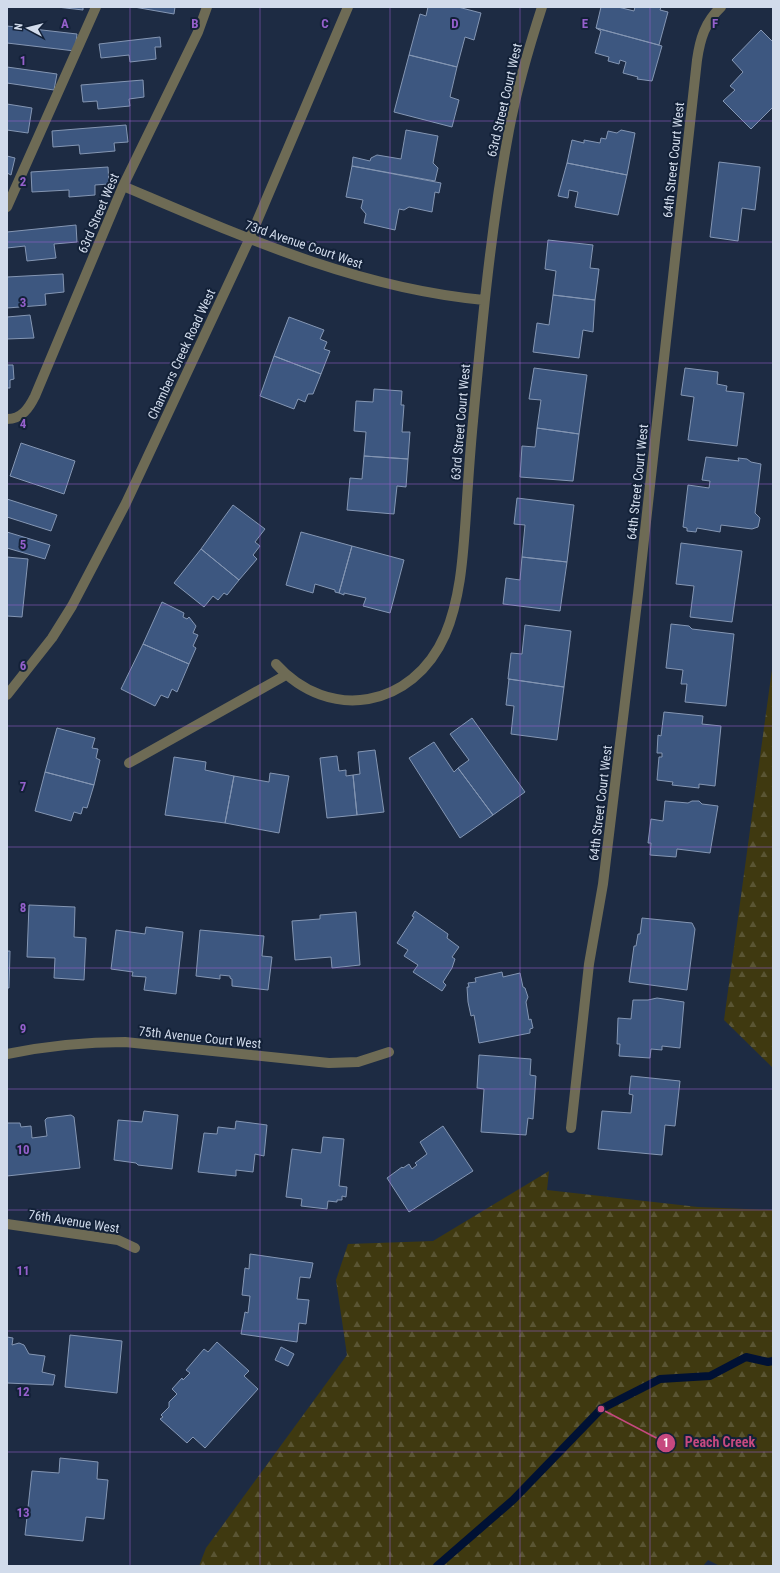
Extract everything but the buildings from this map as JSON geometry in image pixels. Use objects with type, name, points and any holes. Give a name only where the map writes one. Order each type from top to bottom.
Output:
[{"type":"street","points":[[7,207],[96,7]]},
{"type":"street","name":"63rd Street West","points":[[7,419],[18,417],[23,414],[35,396],[123,186],[198,32],[207,7]]},
{"type":"street","name":"Chambers Creek Road West","points":[[7,695],[52,638],[72,606],[126,503],[249,240],[348,7]]},
{"type":"street","name":"63rd Street Court West","points":[[276,664],[286,675],[315,694],[344,700],[380,697],[404,685],[426,666],[436,652],[451,620],[462,568],[471,443],[484,300],[509,128],[530,45],[542,7]]},
{"type":"street","name":"64th Street Court West","points":[[571,1128],[589,964],[604,876],[697,60],[700,44],[707,24],[721,7]]},
{"type":"street","name":"73rd Avenue Court West","points":[[123,186],[249,240],[357,277],[409,290],[484,300]]},
{"type":"street","points":[[129,763],[286,675]]},
{"type":"street","name":"75th Avenue Court West","points":[[7,1054],[61,1045],[104,1042],[125,1042],[329,1063],[358,1062],[389,1052]]},
{"type":"street","name":"76th Avenue West","points":[[7,1224],[118,1240],[135,1248]]},
{"type":"green space","points":[[773,662],[773,1068],[724,1020]]},
{"type":"green space","points":[[549,1171],[547,1190],[698,1207],[773,1210],[773,1566],[720,1566],[708,1560],[703,1566],[199,1566],[206,1548],[347,1355],[336,1280],[348,1244],[433,1241]]},
{"type":"waterway","points":[[437,1566],[513,1500],[601,1409],[660,1379],[710,1376],[746,1357],[768,1362],[773,1361]]},
{"type":"place","name":"Peach Creek","points":[[601,1409]]}]
